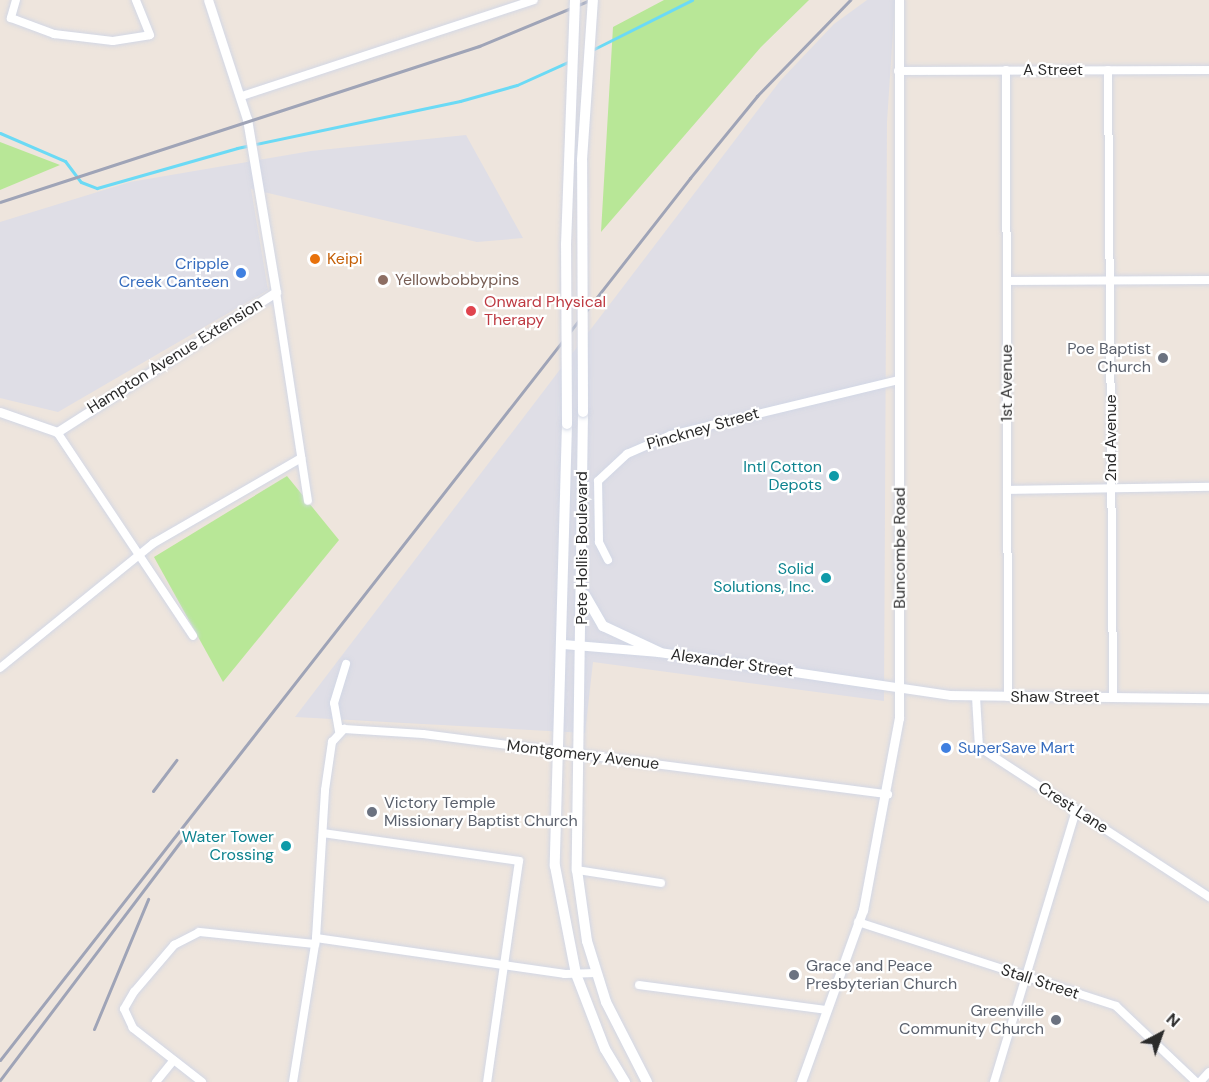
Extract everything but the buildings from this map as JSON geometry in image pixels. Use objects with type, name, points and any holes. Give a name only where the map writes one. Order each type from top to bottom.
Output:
[{"type":"main road","name":"Pete Hollis Boulevard","points":[[575,0],[566,245],[567,424],[555,866],[576,974],[605,1048],[625,1082]]},
{"type":"main road","name":"Pete Hollis Boulevard","points":[[593,0],[582,160],[582,586],[576,754],[577,870],[596,973],[617,1029],[647,1082]]},
{"type":"main road","points":[[582,586],[598,622],[659,652]]},
{"type":"street","points":[[16,0],[11,18],[54,34],[113,40],[150,35],[136,0]]},
{"type":"street","name":"Hampton Avenue Extension","points":[[57,432],[276,292],[242,96],[208,0]]},
{"type":"street","points":[[242,96],[534,0]]},
{"type":"street","name":"Buncombe Road","points":[[801,1082],[858,922],[888,794],[901,689],[899,0]]},
{"type":"street","name":"1st Avenue","points":[[1006,69],[1008,697]]},
{"type":"street","name":"2nd Avenue","points":[[1108,70],[1113,697]]},
{"type":"street","name":"A Street","points":[[898,71],[1209,70]]},
{"type":"street","points":[[1006,280],[1209,280]]},
{"type":"street","points":[[276,292],[308,501]]},
{"type":"street","name":"Pinckney Street","points":[[608,560],[599,542],[598,481],[627,453],[671,435],[899,380]]},
{"type":"street","points":[[0,412],[57,432],[141,553],[193,636]]},
{"type":"street","points":[[0,668],[141,553],[301,458]]},
{"type":"street","points":[[1007,490],[1209,488]]},
{"type":"street","name":"Alexander Street","points":[[562,644],[659,652],[901,689]]},
{"type":"street","points":[[293,1082],[315,941],[325,790],[339,731],[334,703],[346,664]]},
{"type":"street","name":"Shaw Street","points":[[901,689],[976,697],[1209,698]]},
{"type":"street","name":"Crest Lane","points":[[976,697],[979,747],[1209,897]]},
{"type":"street","name":"Montgomery Avenue","points":[[339,731],[369,728],[888,794]]},
{"type":"street","points":[[994,1082],[1076,810]]},
{"type":"street","points":[[323,833],[519,861],[487,1082]]},
{"type":"street","points":[[577,870],[661,883]]},
{"type":"street","name":"Stall Street","points":[[858,922],[1121,1009],[1198,1082]]},
{"type":"street","points":[[202,1082],[133,1028],[124,1009],[174,945],[207,932],[315,941],[576,974],[596,973]]},
{"type":"street","points":[[639,985],[827,1010]]},
{"type":"street","points":[[156,1082],[174,1060]]},
{"type":"street","points":[[1198,1082],[1209,1072]]},
{"type":"shaded area","points":[[867,0],[895,0],[887,122],[884,701],[593,662],[585,733],[295,717],[780,81],[834,24]]},
{"type":"shaded area","points":[[466,135],[523,238],[477,242],[251,189],[268,290],[58,412],[0,398],[0,222],[130,182],[311,151]]},
{"type":"green space","points":[[664,0],[809,0],[761,47],[601,232],[613,27]]},
{"type":"green space","points":[[0,142],[60,165],[0,190]]},
{"type":"green space","points":[[287,476],[339,540],[223,682],[154,557]]},
{"type":"waterway","points":[[592,50],[692,0]]},
{"type":"waterway","points":[[0,133],[65,161],[81,182],[97,188],[237,148],[460,101],[517,85],[570,61]]},
{"type":"railway","points":[[0,202],[479,46],[590,0]]},
{"type":"railway","points":[[0,1060],[690,178],[757,96],[850,0]]},
{"type":"railway","points":[[153,791],[176,760]]},
{"type":"railway","points":[[0,1080],[181,841]]},
{"type":"railway","points":[[94,1029],[148,899]]},
{"type":"place","name":"Keipi","points":[[315,259]]},
{"type":"place","name":"Cripple Creek Canteen","points":[[241,273]]},
{"type":"place","name":"Yellowbobbypins","points":[[383,280]]},
{"type":"place","name":"Onward Physical Therapy","points":[[471,311]]},
{"type":"place","name":"Poe Baptist Church","points":[[1163,358]]},
{"type":"place","name":"Intl Cotton Depots","points":[[834,476]]},
{"type":"place","name":"Solid Solutions, Inc.","points":[[826,578]]},
{"type":"place","name":"SuperSave Mart","points":[[946,748]]},
{"type":"place","name":"Victory Temple Missionary Baptist Church","points":[[372,812]]},
{"type":"place","name":"Water Tower Crossing","points":[[286,846]]},
{"type":"place","name":"Grace and Peace Presbyterian Church","points":[[794,975]]},
{"type":"place","name":"Greenville Community Church","points":[[1056,1020]]}]
